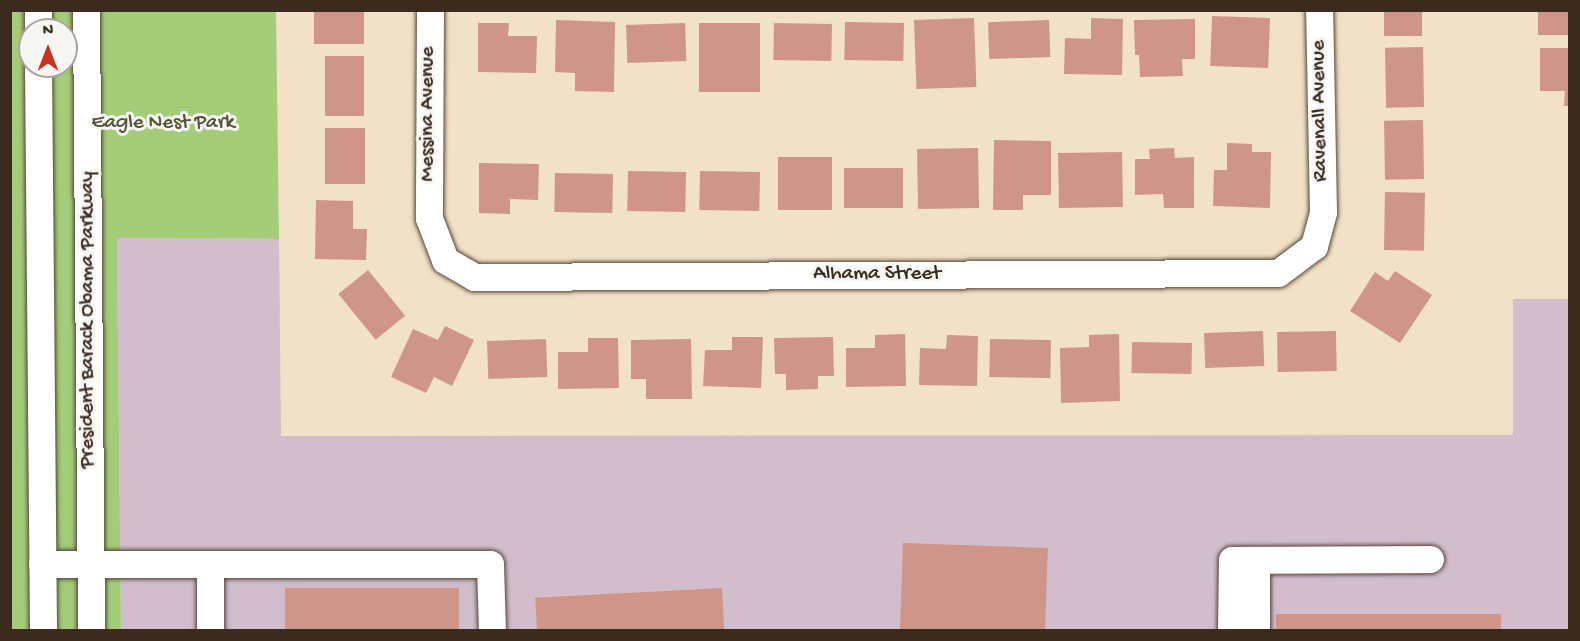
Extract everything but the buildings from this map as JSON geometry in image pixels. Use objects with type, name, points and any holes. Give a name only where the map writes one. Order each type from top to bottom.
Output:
[{"type":"street","name":"President Barack Obama Parkway","points":[[86,10],[91,630]]},
{"type":"street","name":"Messina Avenue","points":[[429,218],[430,10]]},
{"type":"street","name":"Ravenall Avenue","points":[[1319,10],[1323,212]]},
{"type":"street","points":[[38,78],[43,630]]},
{"type":"street","name":"Alhama Street","points":[[429,218],[445,260],[474,277],[1278,273],[1314,246],[1323,212]]},
{"type":"street","points":[[1231,630],[1232,560],[1430,559]]},
{"type":"street","points":[[1256,560],[1256,630]]},
{"type":"street","points":[[42,564],[490,564],[492,630]]},
{"type":"street","points":[[210,564],[210,630]]},
{"type":"shaded area","points":[[117,237],[279,239],[281,436],[1513,435],[1513,299],[1569,299],[1569,630],[121,630]]},
{"type":"green space","name":"Eagle Nest Park","points":[[10,11],[276,11],[279,239],[117,238],[121,630],[11,630]]}]
